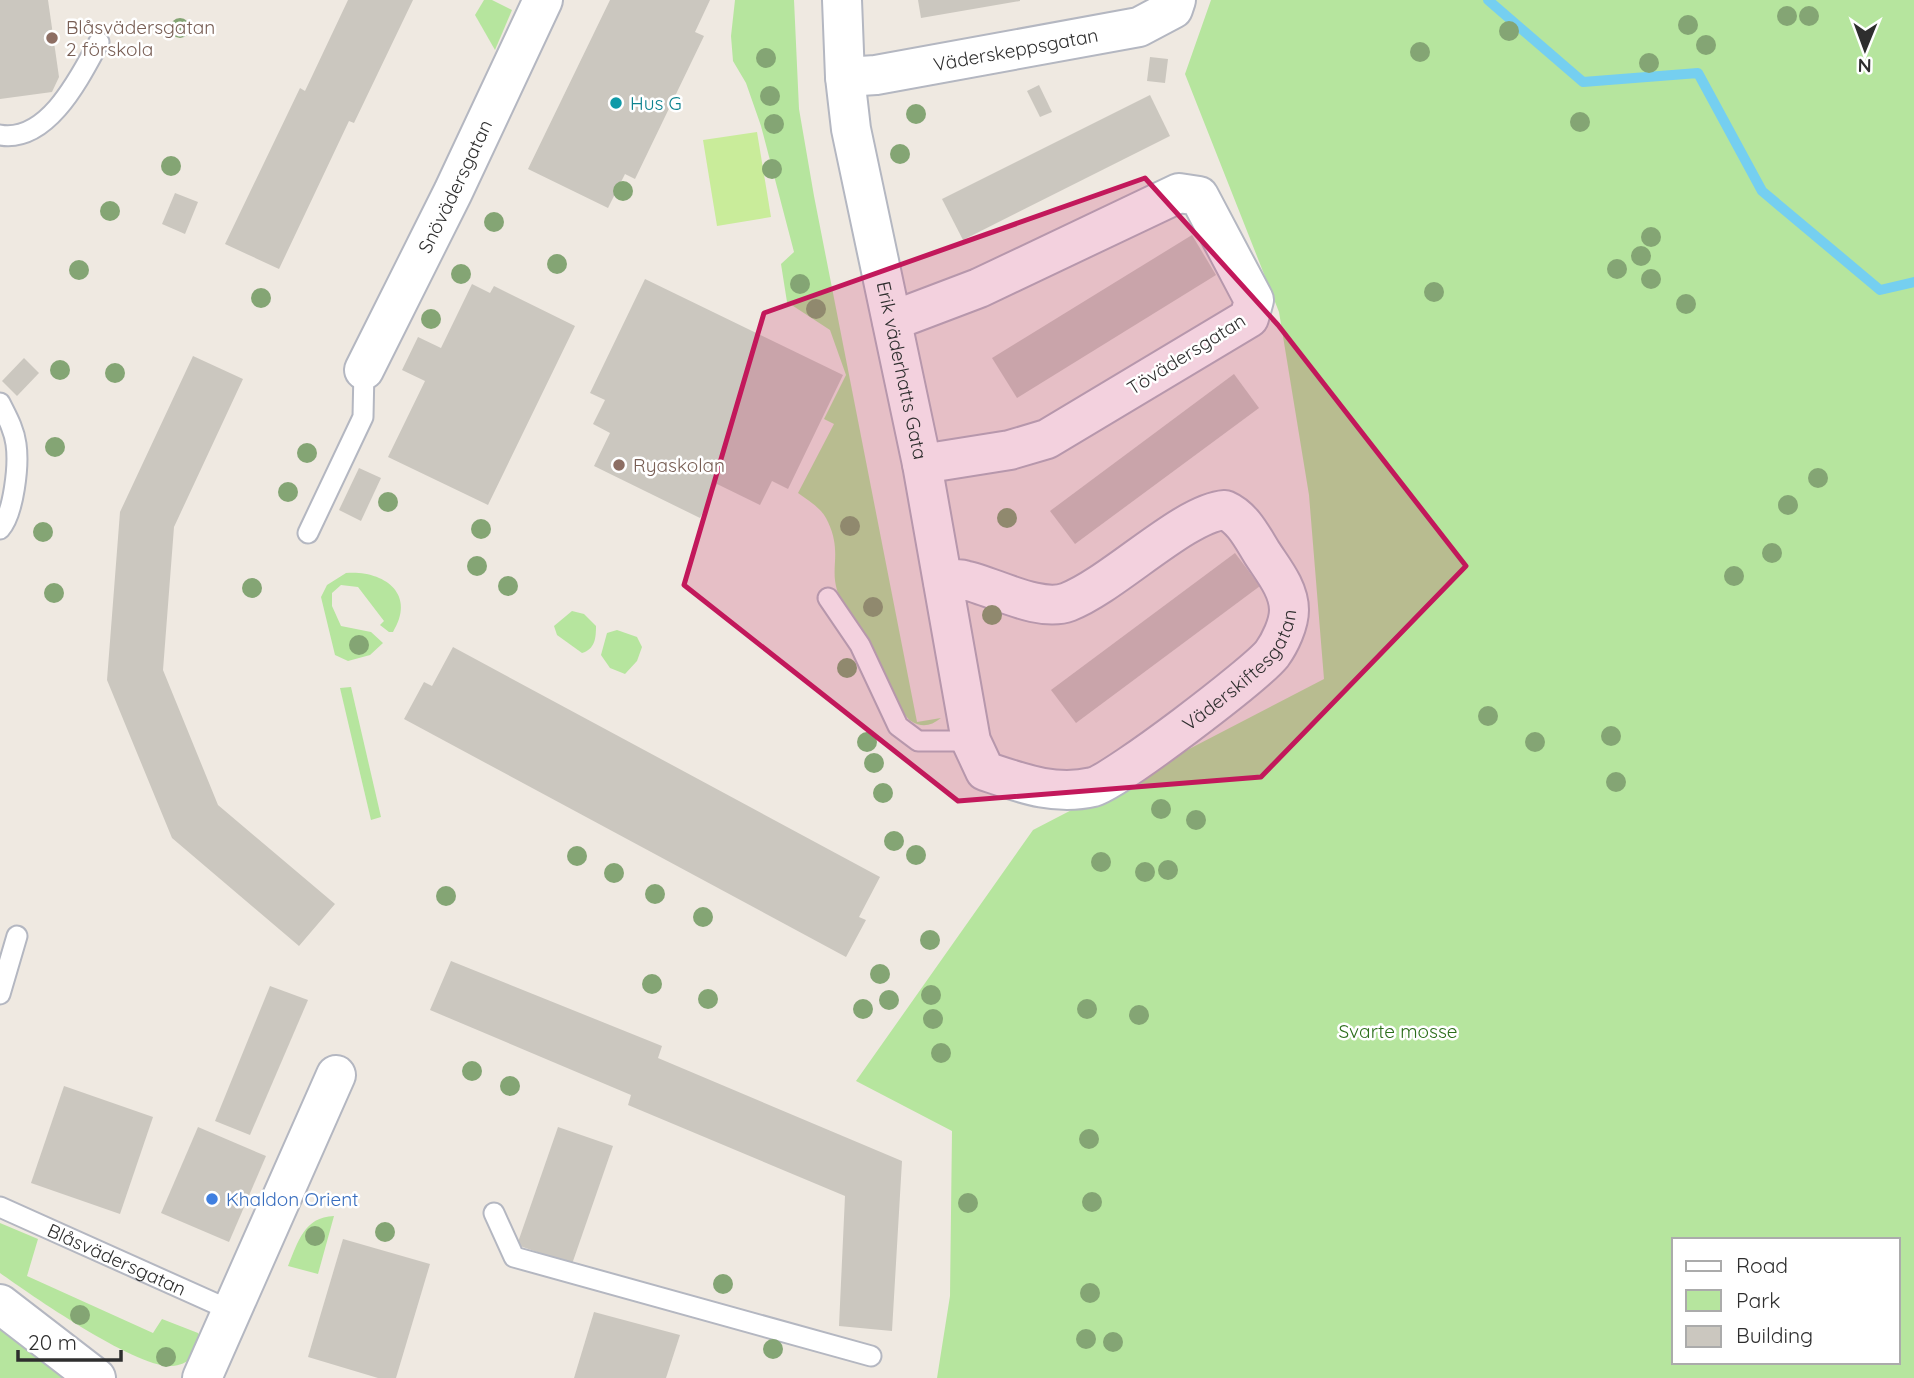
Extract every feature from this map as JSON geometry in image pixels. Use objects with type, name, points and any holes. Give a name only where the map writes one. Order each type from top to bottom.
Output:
[{"type":"street","name":"Snövädersgatan","points":[[364,370],[453,192],[543,0]]},
{"type":"street","name":"Erik väderhatts Gata","points":[[842,0],[845,77],[851,129],[922,464],[978,756]]},
{"type":"street","name":"Väderskeppsgatan","points":[[845,77],[876,75],[1139,27],[1173,9],[1176,0]]},
{"type":"street","name":"Tövädersgatan","points":[[892,321],[979,288],[1179,193],[1199,196],[1254,300],[1249,318],[1047,439],[1010,450],[922,464]]},
{"type":"street","name":"Väderskiftesgatan","points":[[943,583],[962,579],[1008,595],[1047,603],[1065,603],[1092,590],[1202,516],[1225,510],[1241,521],[1282,583],[1289,610],[1283,634],[1271,654],[1251,674],[1142,756],[1095,787],[1063,791],[1036,788],[978,756]]},
{"type":"street","points":[[202,1378],[335,1075]]},
{"type":"street","points":[[0,1304],[96,1378]]},
{"type":"lane","points":[[0,135],[24,134],[70,95],[99,42]]},
{"type":"lane","points":[[309,533],[363,417],[364,370]]},
{"type":"lane","points":[[0,403],[11,424],[16,446],[15,487],[0,529]]},
{"type":"lane","points":[[828,598],[860,645],[898,726],[918,741],[978,756]]},
{"type":"lane","points":[[0,994],[17,936]]},
{"type":"lane","name":"Blåsvädersgatan","points":[[0,1207],[232,1311]]},
{"type":"lane","points":[[494,1213],[514,1256],[871,1356]]},
{"type":"highlighted area","points":[[1145,178],[1278,325],[1466,566],[1261,777],[958,801],[684,585],[764,313]]},
{"type":"green space","points":[[484,0],[492,0],[512,10],[495,50],[475,15]]},
{"type":"green space","points":[[735,0],[794,0],[799,109],[814,196],[917,722],[941,718],[930,724],[919,725],[904,714],[871,659],[837,590],[834,542],[828,522],[819,509],[798,493],[834,424],[824,419],[846,375],[830,330],[787,302],[781,264],[794,252],[761,126],[746,83],[733,61],[731,36]]},
{"type":"green space","name":"Svarte mosse","points":[[1211,0],[1914,0],[1914,1378],[937,1378],[950,1296],[952,1131],[856,1081],[1033,830],[1324,679],[1309,495],[1279,312],[1185,74]]},
{"type":"green space","points":[[757,132],[771,217],[717,226],[703,140]]},
{"type":"green space","points":[[346,573],[372,575],[383,580],[398,595],[401,606],[393,632],[389,632],[380,625],[384,621],[358,587],[341,585],[332,593],[332,606],[341,626],[371,632],[383,643],[370,655],[348,661],[335,655],[321,597],[327,585]]},
{"type":"green space","points":[[572,611],[584,614],[596,626],[592,646],[582,653],[557,635],[554,626]]},
{"type":"green space","points":[[617,630],[637,637],[642,647],[637,661],[625,674],[610,668],[601,655],[607,633]]},
{"type":"green space","points":[[351,687],[381,817],[371,820],[340,688]]},
{"type":"green space","points":[[334,1216],[318,1274],[288,1266],[299,1240],[309,1226],[324,1217]]},
{"type":"green space","points":[[0,1223],[38,1239],[27,1276],[153,1333],[162,1319],[198,1333],[201,1338],[192,1359],[172,1366],[156,1364],[135,1356],[85,1329],[0,1273]]},
{"type":"green space","points":[[0,1324],[64,1378],[0,1378]]},
{"type":"building","points":[[0,0],[48,0],[59,77],[52,92],[0,99]]},
{"type":"building","points":[[348,0],[413,0],[354,123],[349,121],[279,269],[225,244],[300,88],[305,91]]},
{"type":"building","name":"Hus G","points":[[610,0],[710,0],[695,32],[704,36],[635,179],[625,174],[608,208],[528,169]]},
{"type":"building","points":[[918,0],[1020,0],[1020,1],[921,18]]},
{"type":"building","points":[[1150,57],[1168,59],[1165,83],[1147,81]]},
{"type":"building","points":[[1039,85],[1052,112],[1040,117],[1027,91]]},
{"type":"building","points":[[1150,95],[1170,136],[963,240],[942,199]]},
{"type":"building","points":[[175,193],[198,202],[185,234],[162,224]]},
{"type":"building","points":[[1192,235],[1216,275],[1017,398],[992,358]]},
{"type":"building","points":[[645,279],[843,375],[788,489],[772,481],[760,505],[717,484],[700,518],[594,466],[610,433],[593,424],[605,400],[590,393]]},
{"type":"building","points":[[472,284],[490,293],[494,286],[575,326],[488,505],[388,457],[425,381],[402,370],[418,337],[441,348]]},
{"type":"building","points":[[193,356],[243,379],[174,527],[163,670],[218,805],[335,904],[299,946],[172,838],[107,680],[120,512]]},
{"type":"building","points":[[24,358],[39,373],[17,396],[2,381]]},
{"type":"building","points":[[1234,374],[1259,408],[1075,544],[1050,511]]},
{"type":"building","points":[[359,468],[381,478],[361,521],[339,510]]},
{"type":"building","points":[[1235,553],[1260,586],[1076,723],[1051,690]]},
{"type":"building","points":[[453,647],[880,877],[859,917],[866,920],[846,957],[404,719],[424,682],[432,686]]},
{"type":"building","points":[[451,961],[662,1046],[658,1058],[902,1161],[892,1331],[839,1326],[845,1196],[628,1105],[631,1095],[430,1010]]},
{"type":"building","points":[[270,986],[308,1000],[250,1135],[215,1121]]},
{"type":"building","points":[[64,1086],[153,1117],[120,1214],[31,1183]]},
{"type":"building","points":[[198,1127],[266,1156],[229,1242],[161,1213]]},
{"type":"building","points":[[558,1127],[613,1146],[572,1264],[517,1245]]},
{"type":"building","points":[[343,1239],[430,1264],[396,1378],[378,1378],[308,1357]]},
{"type":"building","points":[[594,1312],[680,1335],[666,1378],[574,1378]]},
{"type":"waterway","points":[[1488,0],[1583,82],[1698,73],[1762,191],[1880,290],[1914,282]]},
{"type":"place","name":"Blåsvädersgatan 2 förskola","points":[[52,38]]},
{"type":"place","name":"Hus G","points":[[616,103]]},
{"type":"place","name":"Ryaskolan","points":[[619,465]]},
{"type":"place","name":"Khaldon Orient","points":[[212,1199]]}]
